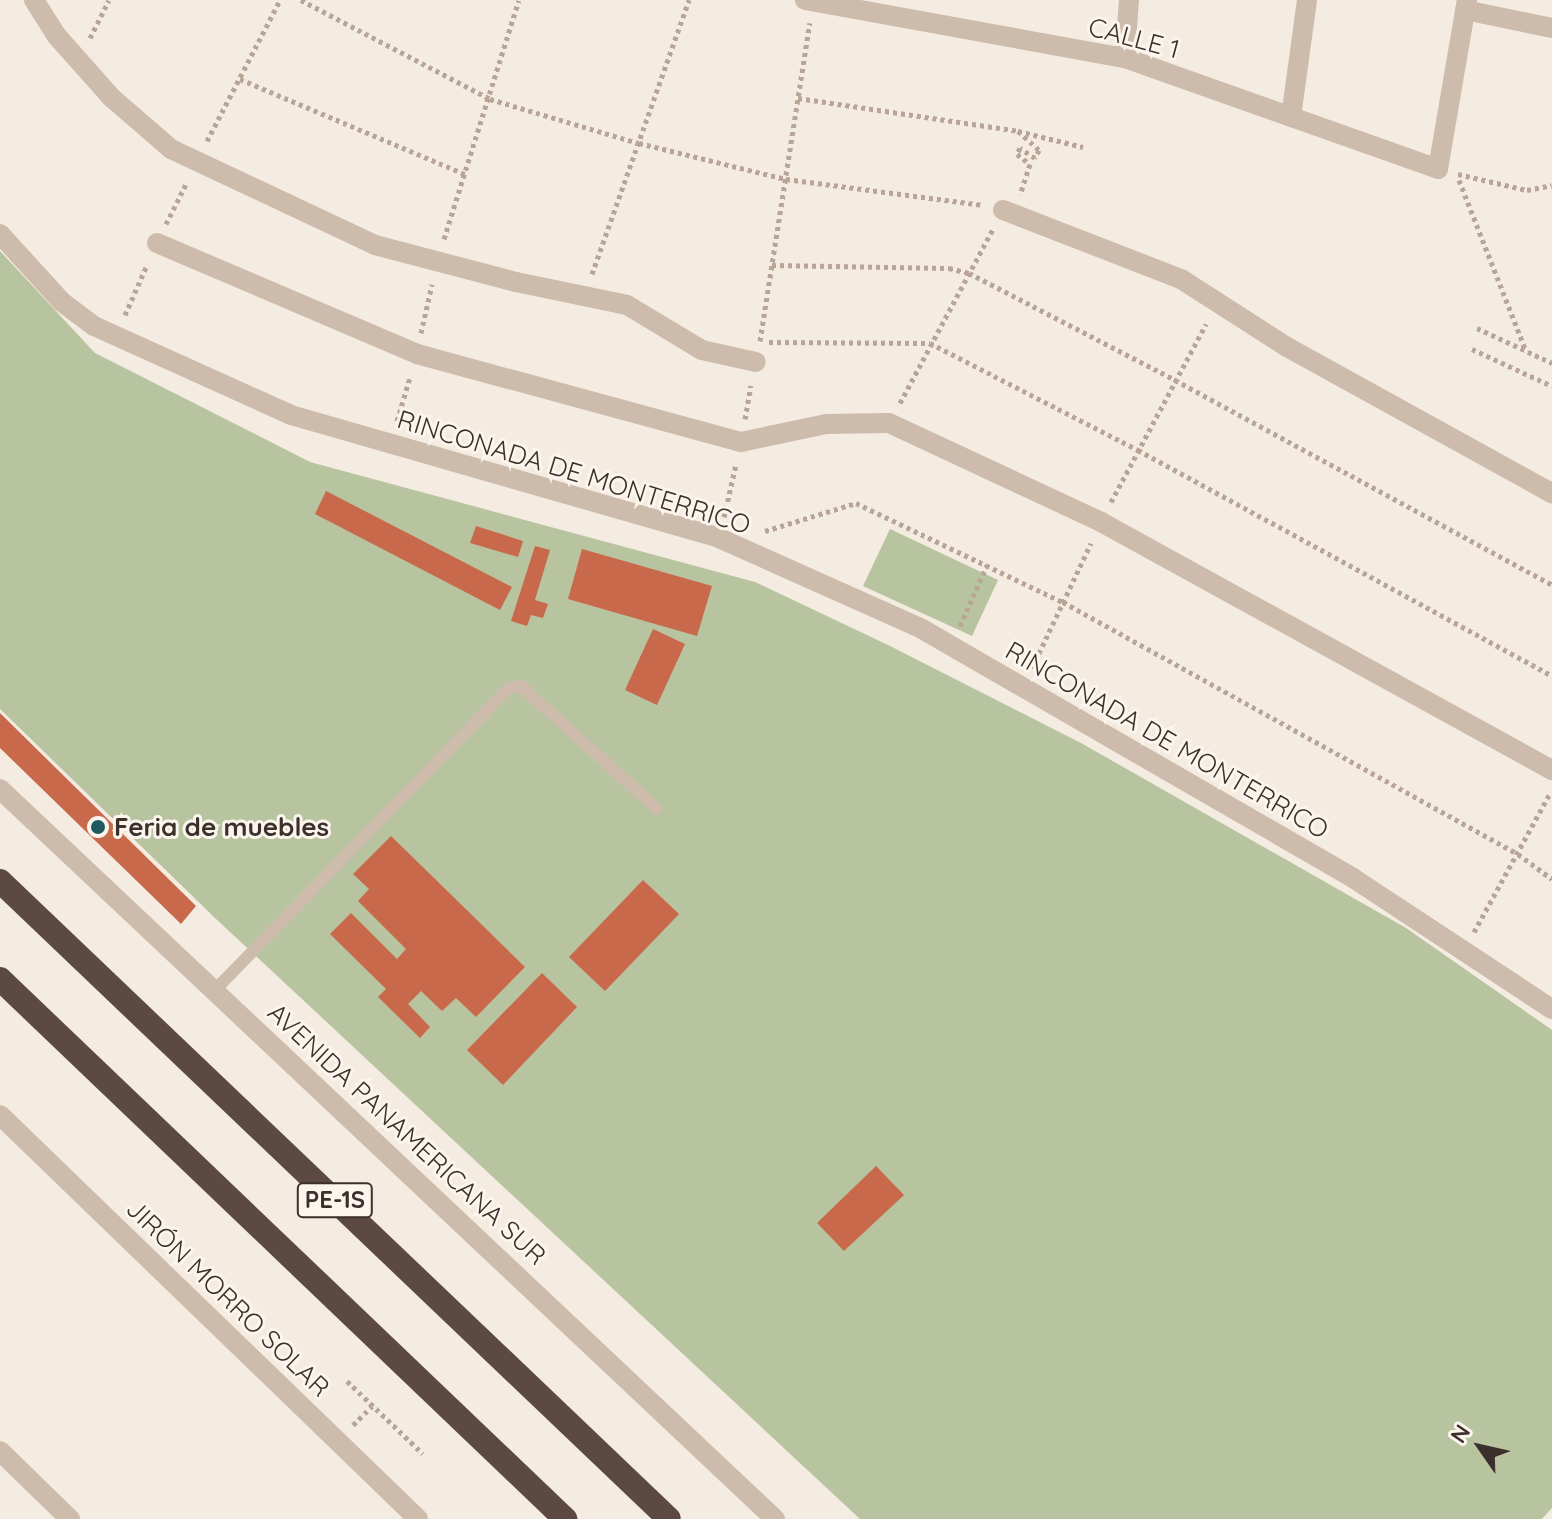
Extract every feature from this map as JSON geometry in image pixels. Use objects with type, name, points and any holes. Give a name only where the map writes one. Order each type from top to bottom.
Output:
[{"type":"highway","name":"PE-1S","points":[[0,881],[669,1519]]},
{"type":"highway","name":"PE-1S","points":[[0,979],[565,1519]]},
{"type":"street","points":[[34,0],[56,35],[112,98],[171,149],[375,245],[436,262],[627,305],[702,350],[758,352]]},
{"type":"street","points":[[1125,58],[1129,0]]},
{"type":"street","points":[[1291,117],[1307,0]]},
{"type":"street","name":"CALLE 1","points":[[809,1],[847,4],[1125,58],[1447,172]]},
{"type":"street","points":[[1447,172],[1466,5],[1552,28]]},
{"type":"street","points":[[1008,212],[1181,279],[1287,347],[1552,493]]},
{"type":"street","name":"RINCONADA DE MONTERRICO","points":[[0,234],[62,302],[94,326],[291,415],[725,540],[922,629],[1353,878],[1552,1009]]},
{"type":"street","points":[[157,243],[417,354],[741,442],[826,424],[889,423],[1101,522],[1552,770]]},
{"type":"street","name":"AVENIDA PANAMERICANA SUR","points":[[0,789],[775,1519]]},
{"type":"street","name":"JIRÓN MORRO SOLAR","points":[[0,1115],[418,1519]]},
{"type":"street","points":[[0,1451],[70,1519]]},
{"type":"lane","points":[[214,991],[509,688],[521,686],[657,809]]},
{"type":"path","points":[[78,61],[109,0]]},
{"type":"path","points":[[197,161],[280,0]]},
{"type":"path","points":[[301,0],[490,99],[639,143],[786,179],[963,200],[1008,212]]},
{"type":"path","points":[[436,262],[519,0]]},
{"type":"path","points":[[584,296],[689,0]]},
{"type":"path","points":[[809,1],[786,179],[725,540],[856,503],[1063,602],[1518,854],[1552,879]]},
{"type":"path","points":[[240,79],[465,174]]},
{"type":"path","points":[[798,98],[1018,131],[1083,147]]},
{"type":"path","points":[[889,423],[969,273],[1008,212],[1030,164],[1017,154],[1020,148],[1035,158],[1039,150],[1018,131]]},
{"type":"path","points":[[1447,172],[1527,190],[1552,185]]},
{"type":"path","points":[[1447,172],[1526,351]]},
{"type":"path","points":[[772,265],[949,268],[969,273],[1175,380],[1552,585]]},
{"type":"path","points":[[1023,687],[1101,522],[1217,302]]},
{"type":"path","points":[[1477,328],[1552,363]]},
{"type":"path","points":[[758,352],[930,343],[1138,450],[1552,676]]},
{"type":"path","points":[[1472,349],[1539,383],[1552,386]]},
{"type":"path","points":[[951,646],[987,565]]},
{"type":"path","points":[[1464,951],[1552,789]]},
{"type":"path","points":[[347,1381],[423,1454]]},
{"type":"path","points":[[349,1430],[372,1406]]},
{"type":"green space","points":[[0,251],[95,353],[310,462],[755,582],[888,645],[1081,743],[1406,928],[1552,1030],[1552,1508],[1542,1519],[860,1519],[215,918],[0,709]]},
{"type":"green space","points":[[890,529],[998,580],[972,636],[863,586]]},
{"type":"building","points":[[326,491],[512,587],[500,610],[315,514]]},
{"type":"building","points":[[476,526],[523,541],[518,557],[470,543]]},
{"type":"building","points":[[535,546],[550,550],[535,600],[548,604],[543,618],[531,615],[527,626],[511,621]]},
{"type":"building","points":[[582,549],[712,586],[697,636],[568,599]]},
{"type":"building","points":[[653,629],[685,644],[657,705],[625,690]]},
{"type":"building","name":"Feria de muebles","points":[[0,713],[196,906],[181,924],[0,748]]},
{"type":"building","points":[[391,836],[525,967],[476,1017],[456,998],[442,1011],[421,991],[408,1004],[430,1027],[420,1038],[378,997],[386,989],[330,934],[351,913],[397,959],[406,949],[358,901],[369,889],[353,874]]},
{"type":"building","points":[[643,880],[679,914],[605,991],[569,957]]},
{"type":"building","points":[[542,973],[577,1007],[503,1085],[467,1050]]},
{"type":"building","points":[[876,1166],[904,1195],[844,1251],[817,1223]]},
{"type":"place","name":"Feria de muebles","points":[[98,827]]}]
